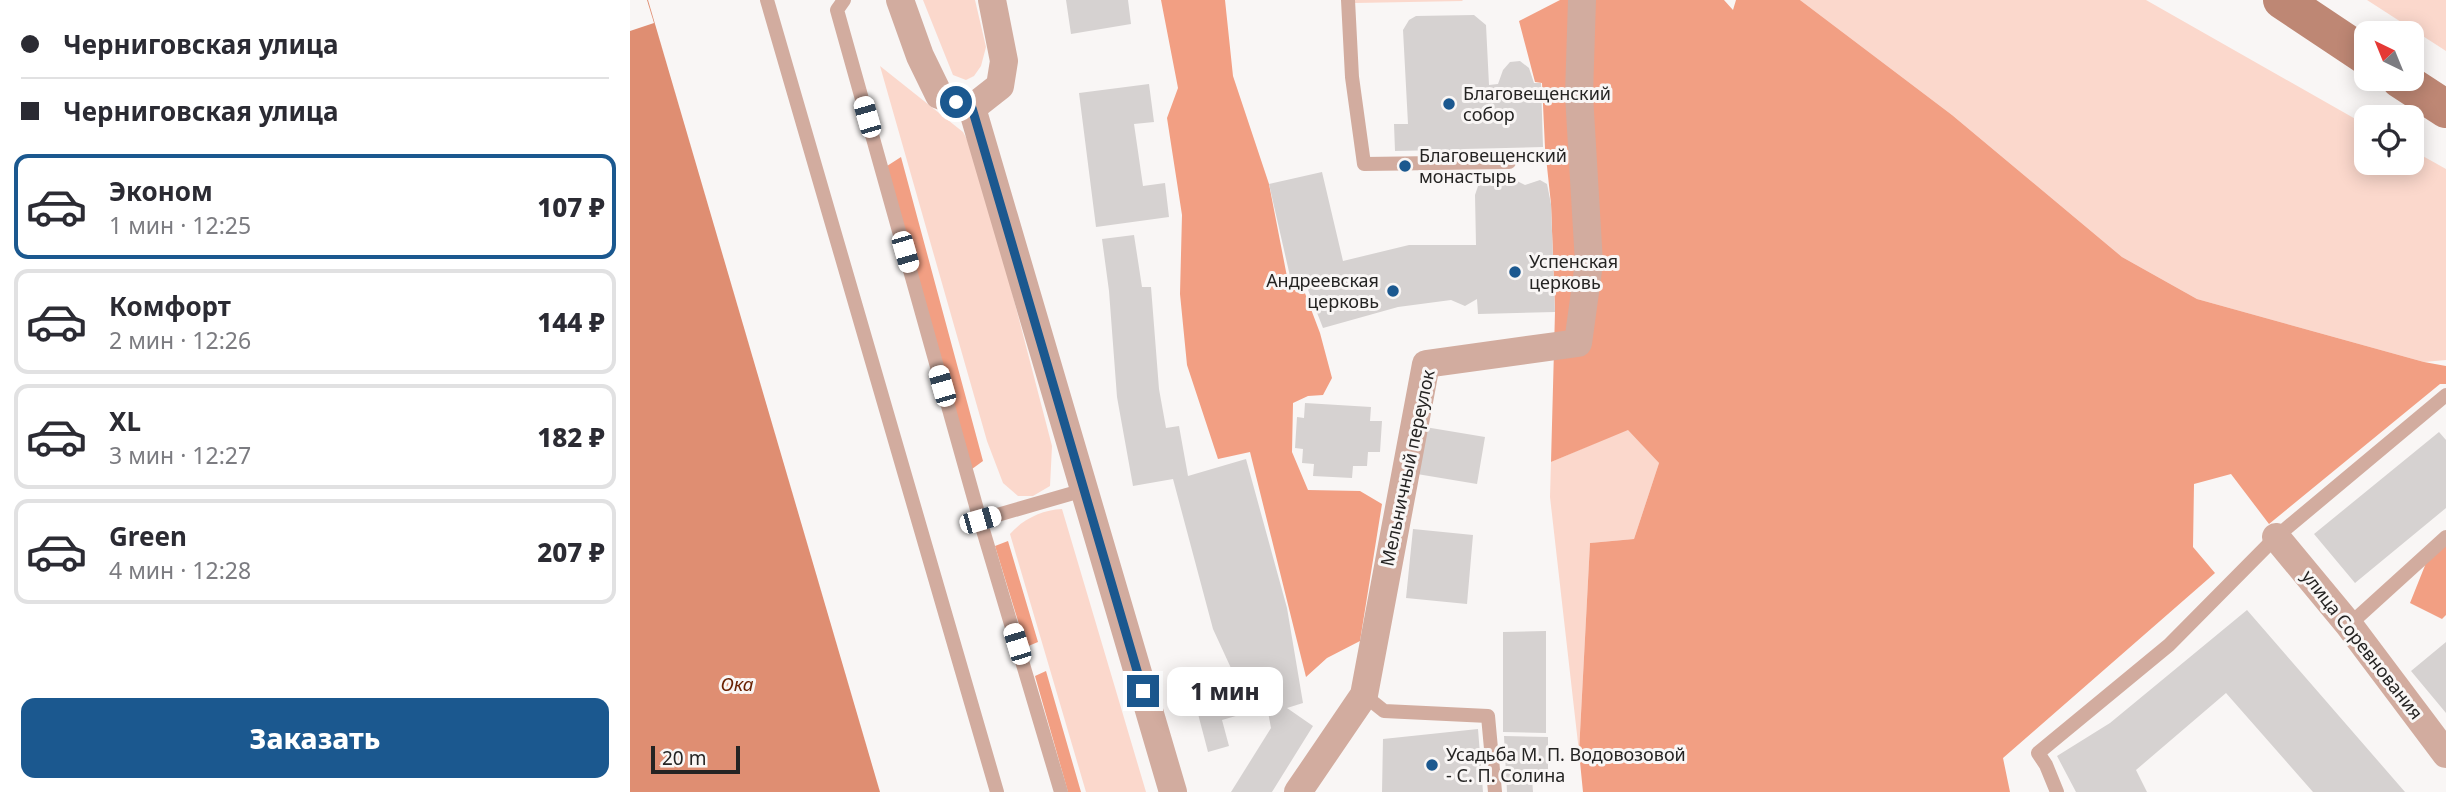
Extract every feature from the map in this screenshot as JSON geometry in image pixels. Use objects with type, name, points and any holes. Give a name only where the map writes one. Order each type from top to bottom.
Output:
[{"type":"main road","points":[[2282,0],[2354,48]]},
{"type":"main road","points":[[2418,91],[2446,109]]},
{"type":"street","points":[[901,0],[920,56],[939,95],[972,108]]},
{"type":"street","points":[[972,108],[1000,86],[1004,61],[992,0]]},
{"type":"street","name":"Мельничный переулок","points":[[1298,792],[1364,695],[1426,363],[1578,343],[1589,263],[1579,95],[1582,0]]},
{"type":"street","points":[[972,108],[1173,792]]},
{"type":"street","name":"улица Соревнования","points":[[2276,537],[2349,625],[2446,754]]},
{"type":"lane","points":[[767,0],[997,792]]},
{"type":"lane","points":[[844,0],[837,10],[980,520],[1061,792]]},
{"type":"lane","points":[[1348,0],[1352,77],[1364,164],[1509,162]]},
{"type":"lane","points":[[2057,792],[2038,753],[2169,645],[2276,537],[2446,395]]},
{"type":"lane","points":[[980,520],[1084,490]]},
{"type":"lane","points":[[2349,625],[2446,537]]},
{"type":"lane","points":[[1364,695],[1384,711],[1488,716],[1495,792]]},
{"type":"shaded area","points":[[923,0],[975,0],[986,47],[981,66],[974,76],[966,80],[953,75]]},
{"type":"shaded area","points":[[1161,0],[1225,0],[1233,76],[1269,184],[1289,287],[1303,288],[1320,333],[1332,378],[1323,395],[1308,396],[1293,403],[1292,452],[1308,490],[1360,491],[1382,504],[1360,641],[1327,658],[1306,677],[1250,452],[1218,459],[1187,365],[1180,294],[1182,215],[1167,118],[1178,88]]},
{"type":"shaded area","points":[[1354,0],[1462,0],[1463,1],[1355,3]]},
{"type":"shaded area","points":[[1560,0],[1724,0],[1733,10],[1736,0],[1800,0],[1952,115],[2122,257],[2197,299],[2446,366],[2446,384],[2440,384],[2269,524],[2231,474],[2194,484],[2193,547],[2215,573],[2003,758],[2010,792],[1583,792],[1579,752],[1590,543],[1634,539],[1659,463],[1628,430],[1551,462],[1555,312],[1551,204],[1542,83],[1535,82],[1519,21]]},
{"type":"shaded area","points":[[1800,0],[2146,0],[2354,118],[2354,175],[2424,175],[2424,157],[2446,169],[2446,360],[2424,362],[2197,299],[2122,257],[1952,115]]},
{"type":"shaded area","points":[[2367,0],[2446,0],[2446,51],[2424,37],[2424,21],[2400,21]]},
{"type":"shaded area","points":[[880,66],[963,132],[977,158],[1052,446],[1050,486],[1033,496],[1018,496],[1003,483],[987,441]]},
{"type":"shaded area","points":[[901,157],[983,461],[972,469],[887,166]]},
{"type":"shaded area","points":[[1628,429],[1659,463],[1634,539],[1590,543],[1579,752],[1550,497],[1551,462]]},
{"type":"shaded area","points":[[1062,509],[1146,792],[1086,792],[1010,534],[1033,516]]},
{"type":"shaded area","points":[[1008,541],[1038,642],[1026,647],[995,546]]},
{"type":"shaded area","points":[[2446,545],[2446,615],[2442,619],[2410,603],[2428,558]]},
{"type":"shaded area","points":[[1046,671],[1081,792],[1068,792],[1035,676]]},
{"type":"water","name":"Ока","points":[[630,0],[648,0],[880,792],[630,792]]},
{"type":"pier","points":[[630,0],[647,0],[654,23],[630,31]]},
{"type":"building","points":[[1066,0],[1128,0],[1131,24],[1071,34]]},
{"type":"building","name":"Благовещенский собор","points":[[1474,15],[1486,25],[1489,85],[1498,84],[1503,70],[1510,62],[1520,61],[1529,68],[1534,83],[1541,83],[1543,147],[1464,149],[1463,157],[1444,157],[1444,150],[1395,151],[1394,124],[1408,124],[1403,30],[1409,20],[1416,16]]},
{"type":"building","points":[[1149,84],[1154,122],[1134,124],[1143,186],[1165,183],[1169,217],[1096,227],[1079,93]]},
{"type":"building","points":[[1322,172],[1343,261],[1409,245],[1476,245],[1475,195],[1478,186],[1486,182],[1500,185],[1517,181],[1525,185],[1540,180],[1547,184],[1551,204],[1555,312],[1478,314],[1477,299],[1465,306],[1451,300],[1398,307],[1323,328],[1305,282],[1292,285],[1269,184]]},
{"type":"building","points":[[1134,235],[1142,287],[1151,287],[1159,389],[1166,428],[1179,426],[1188,476],[1246,459],[1287,608],[1303,703],[1287,708],[1313,726],[1272,792],[1231,792],[1271,728],[1268,712],[1254,716],[1253,711],[1222,720],[1229,746],[1208,752],[1192,691],[1236,679],[1213,629],[1173,479],[1133,486],[1117,397],[1102,239]]},
{"type":"building","points":[[1305,403],[1371,407],[1370,421],[1382,421],[1380,452],[1368,452],[1367,466],[1353,466],[1352,478],[1313,476],[1314,464],[1302,463],[1303,449],[1295,448],[1297,417],[1304,418]]},
{"type":"building","points":[[1425,427],[1485,437],[1477,484],[1417,474]]},
{"type":"building","points":[[2439,432],[2446,440],[2446,508],[2355,583],[2314,534]]},
{"type":"building","points":[[1413,529],[1473,535],[1467,604],[1406,598]]},
{"type":"building","points":[[2247,610],[2405,792],[2313,792],[2226,693],[2136,770],[2147,792],[2076,792],[2057,756],[2110,723]]},
{"type":"building","points":[[1546,631],[1546,733],[1503,732],[1503,632]]},
{"type":"building","points":[[2446,642],[2446,713],[2411,671]]},
{"type":"building","name":"Усадьба М. П. Водовозовой - С. П. Солина","points":[[1478,729],[1483,792],[1382,792],[1383,739]]},
{"type":"building","points":[[1504,736],[1548,737],[1548,777],[1532,778],[1533,792],[1507,792]]},
{"type":"place","name":"Благовещенский собор","points":[[1449,104]]},
{"type":"place","name":"Благовещенский монастырь","points":[[1405,166]]},
{"type":"place","name":"Успенская церковь","points":[[1515,272]]},
{"type":"place","name":"Андреевская церковь","points":[[1393,291]]},
{"type":"place","name":"Усадьба М. П. Водовозовой - С. П. Солина","points":[[1432,765]]},
{"type":"route","points":[[956,102],[972,108],[1143,691]]}]
